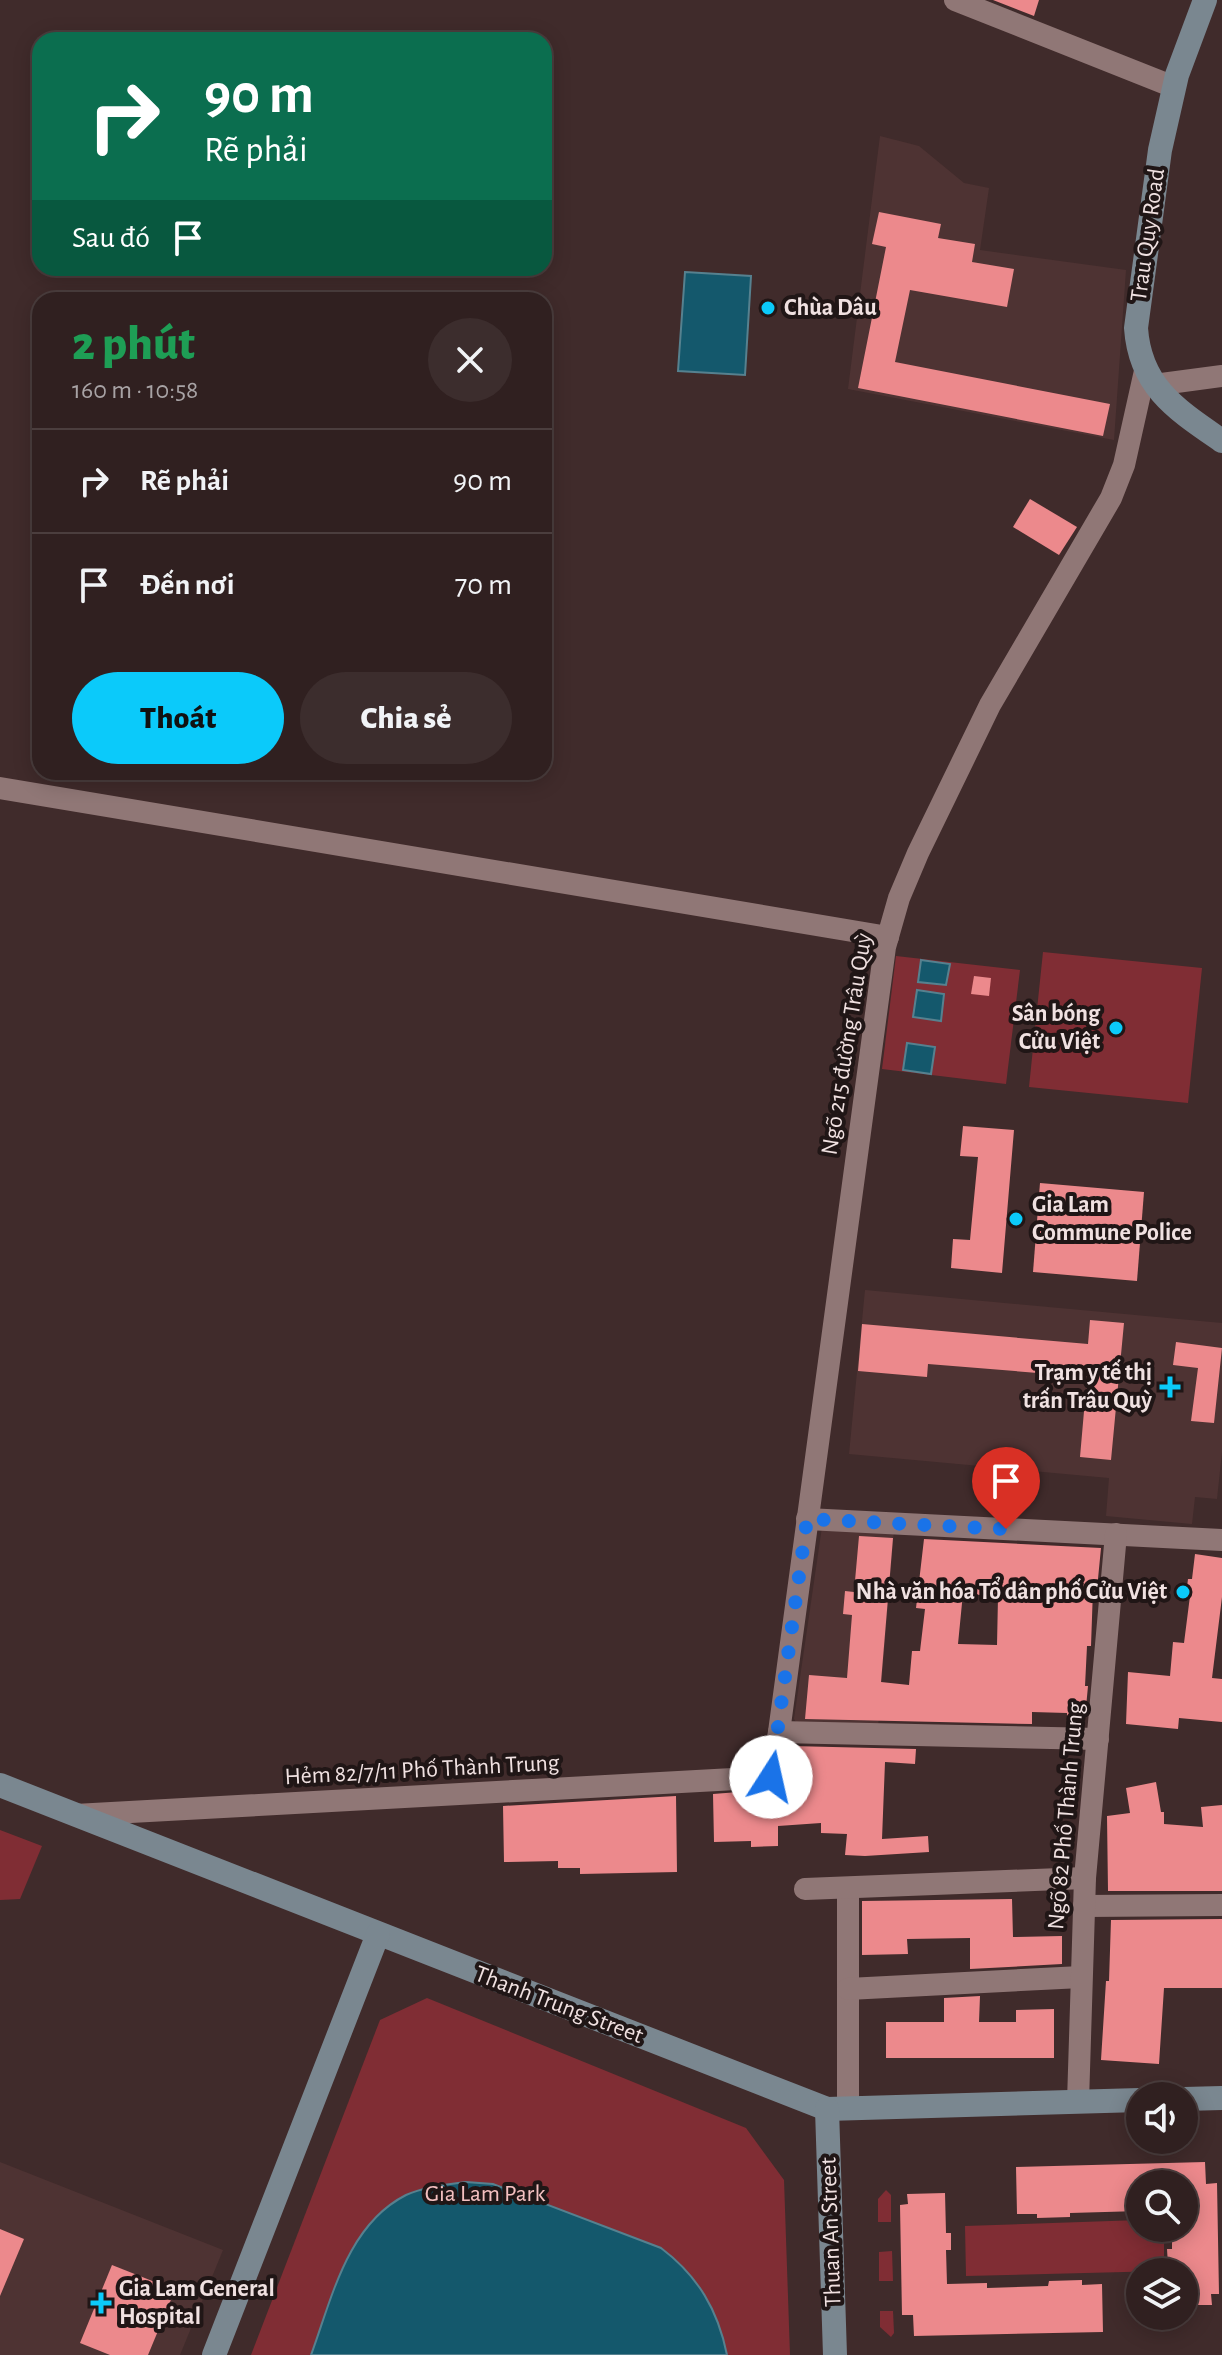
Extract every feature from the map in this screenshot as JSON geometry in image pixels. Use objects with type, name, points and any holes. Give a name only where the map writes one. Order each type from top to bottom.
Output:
[{"type":"main road","name":"Trau Quy Road","points":[[1150,378],[1137,343],[1137,314],[1160,150],[1188,40],[1205,0]]},
{"type":"main road","points":[[1150,378],[1178,410],[1222,441]]},
{"type":"main road","name":"Thanh Trung Street","points":[[0,1785],[378,1934],[838,2109],[1126,2100]]},
{"type":"main road","points":[[214,2355],[378,1934]]},
{"type":"main road","points":[[1198,2099],[1222,2098]]},
{"type":"main road","name":"Thuan An Street","points":[[835,2355],[838,2109]]},
{"type":"street","points":[[955,0],[1174,87]]},
{"type":"street","points":[[1150,378],[1222,376]]},
{"type":"street","name":"Ngõ 215 đường Trâu Quỳ","points":[[771,1777],[888,937],[899,898],[918,853],[990,705],[1111,498],[1150,378]]},
{"type":"street","points":[[0,788],[888,937]]},
{"type":"street","points":[[807,1519],[1222,1540]]},
{"type":"street","name":"Ngõ 82 Phố Thành Trung","points":[[1078,2102],[1085,1878],[1116,1534]]},
{"type":"street","points":[[779,1732],[1098,1739]]},
{"type":"street","name":"Hẻm 82/7/11 Phố Thành Trung","points":[[75,1815],[771,1777]]},
{"type":"street","points":[[805,1889],[1085,1878]]},
{"type":"street","points":[[838,2109],[848,1989],[848,1888]]},
{"type":"street","points":[[1084,1906],[1222,1905]]},
{"type":"street","points":[[848,1989],[1081,1977]]},
{"type":"shaded area","points":[[880,136],[919,146],[964,183],[989,188],[980,250],[1126,270],[1114,440],[848,389]]},
{"type":"shaded area","points":[[865,1290],[1222,1323],[1222,1452],[1217,1499],[1195,1497],[1192,1524],[1106,1516],[1109,1478],[849,1454]]},
{"type":"shaded area","points":[[822,1527],[894,1530],[878,1727],[796,1722],[794,1719]]},
{"type":"shaded area","name":"Gia Lam General Hospital","points":[[0,2162],[223,2250],[180,2355],[0,2355]]},
{"type":"green space","name":"Sân bóng Cửu Việt","points":[[1043,952],[1202,968],[1188,1103],[1029,1087]]},
{"type":"green space","points":[[896,956],[1020,970],[1006,1084],[882,1069]]},
{"type":"green space","points":[[0,1830],[42,1846],[20,1899],[0,1900]]},
{"type":"green space","name":"Gia Lam Park","points":[[427,1998],[746,2128],[784,2180],[790,2355],[251,2355],[380,2020]]},
{"type":"green space","points":[[886,2190],[891,2195],[891,2222],[878,2222],[878,2199]]},
{"type":"green space","points":[[1126,2220],[1126,2242],[1164,2242],[1164,2258],[1126,2258],[1126,2272],[966,2276],[965,2226]]},
{"type":"green space","points":[[892,2251],[893,2281],[879,2281],[879,2252]]},
{"type":"green space","points":[[880,2311],[893,2311],[894,2333],[891,2337],[880,2327]]},
{"type":"water","points":[[685,272],[751,276],[745,375],[678,371]]},
{"type":"water","points":[[921,960],[950,964],[946,985],[918,982]]},
{"type":"water","points":[[917,990],[944,994],[941,1021],[913,1017]]},
{"type":"water","points":[[907,1043],[935,1047],[931,1074],[903,1070]]},
{"type":"water","points":[[466,2182],[493,2184],[661,2248],[696,2282],[718,2323],[727,2355],[311,2355],[344,2265],[369,2225],[386,2208],[406,2195]]},
{"type":"building","points":[[993,0],[1039,0],[1034,16]]},
{"type":"building","points":[[879,212],[941,224],[938,238],[975,244],[972,262],[1014,269],[1007,307],[910,290],[895,362],[1110,404],[1103,436],[858,388],[886,247],[872,244]]},
{"type":"building","points":[[1030,499],[1077,527],[1059,555],[1013,527]]},
{"type":"building","points":[[974,976],[991,978],[989,996],[971,994]]},
{"type":"building","points":[[963,1126],[1014,1130],[1002,1273],[951,1268],[953,1239],[970,1240],[978,1157],[960,1156]]},
{"type":"building","points":[[1040,1183],[1144,1192],[1137,1281],[1033,1272]]},
{"type":"building","points":[[1090,1320],[1124,1323],[1111,1460],[1080,1457],[1087,1377],[928,1364],[927,1377],[858,1371],[862,1324],[1088,1344]]},
{"type":"building","points":[[1176,1342],[1222,1348],[1214,1423],[1191,1421],[1198,1368],[1173,1365]]},
{"type":"building","points":[[859,1536],[893,1538],[881,1682],[909,1685],[912,1651],[920,1651],[925,1609],[916,1608],[924,1539],[1101,1548],[1097,1589],[1093,1589],[1091,1646],[1087,1646],[1085,1718],[1067,1717],[1067,1713],[1032,1712],[1032,1724],[805,1719],[809,1675],[847,1678],[852,1615],[843,1614],[845,1591],[854,1592]],"holes":[[[963,1593],[998,1597],[997,1645],[958,1644]]]},
{"type":"building","points":[[1195,1554],[1222,1558],[1222,1597],[1212,1678],[1222,1679],[1222,1722],[1179,1718],[1178,1729],[1126,1724],[1128,1672],[1170,1676],[1173,1642],[1184,1643],[1190,1596],[1186,1595],[1188,1579],[1192,1579]]},
{"type":"building","points":[[791,1746],[916,1749],[915,1764],[885,1762],[882,1839],[928,1836],[929,1852],[845,1855],[847,1834],[821,1833],[821,1823],[778,1826],[778,1846],[751,1847],[751,1841],[714,1842],[713,1794],[778,1789],[785,1780]]},
{"type":"building","points":[[1156,1782],[1164,1824],[1203,1827],[1201,1807],[1222,1805],[1222,1891],[1108,1891],[1107,1816],[1130,1813],[1126,1788]]},
{"type":"building","points":[[676,1796],[677,1872],[580,1874],[580,1868],[558,1868],[558,1861],[504,1862],[503,1806]]},
{"type":"building","points":[[1012,1899],[1013,1937],[1062,1936],[1062,1964],[970,1969],[970,1938],[907,1939],[908,1954],[862,1955],[862,1901]]},
{"type":"building","points":[[1222,1919],[1222,1988],[1164,1988],[1159,2064],[1101,2060],[1111,1920]]},
{"type":"building","points":[[980,1996],[979,2022],[1016,2022],[1016,2010],[1054,2009],[1054,2058],[886,2058],[886,2022],[944,2022],[944,1998]]},
{"type":"building","points":[[1205,2162],[1206,2184],[1217,2183],[1219,2294],[1211,2294],[1212,2305],[1198,2305],[1198,2258],[1168,2258],[1167,2249],[1172,2249],[1172,2242],[1198,2242],[1198,2170],[1126,2170],[1126,2211],[1070,2213],[1070,2217],[1037,2218],[1037,2214],[1017,2214],[1016,2167]]},
{"type":"building","points":[[945,2193],[946,2233],[951,2233],[951,2250],[946,2250],[947,2284],[987,2283],[987,2288],[1048,2286],[1049,2281],[1082,2280],[1082,2285],[1102,2284],[1103,2332],[914,2336],[913,2315],[902,2315],[900,2205],[908,2204],[907,2194]]},
{"type":"building","points":[[0,2229],[24,2239],[0,2296]]},
{"type":"building","points":[[112,2265],[175,2290],[148,2355],[110,2355],[80,2343]]},
{"type":"place","name":"Chùa Dâu","points":[[768,308]]},
{"type":"place","name":"Sân bóng Cửu Việt","points":[[1116,1028]]},
{"type":"place","name":"Gia Lam Commune Police","points":[[1016,1219]]},
{"type":"place","name":"Trạm y tế thị trấn Trâu Quỳ","points":[[1170,1387]]},
{"type":"place","name":"Nhà văn hóa Tổ dân phố Cửu Việt","points":[[1183,1592]]},
{"type":"place","name":"Gia Lam General Hospital","points":[[101,2303]]},
{"type":"route","points":[[771,1777],[807,1519],[1006,1529]]}]
